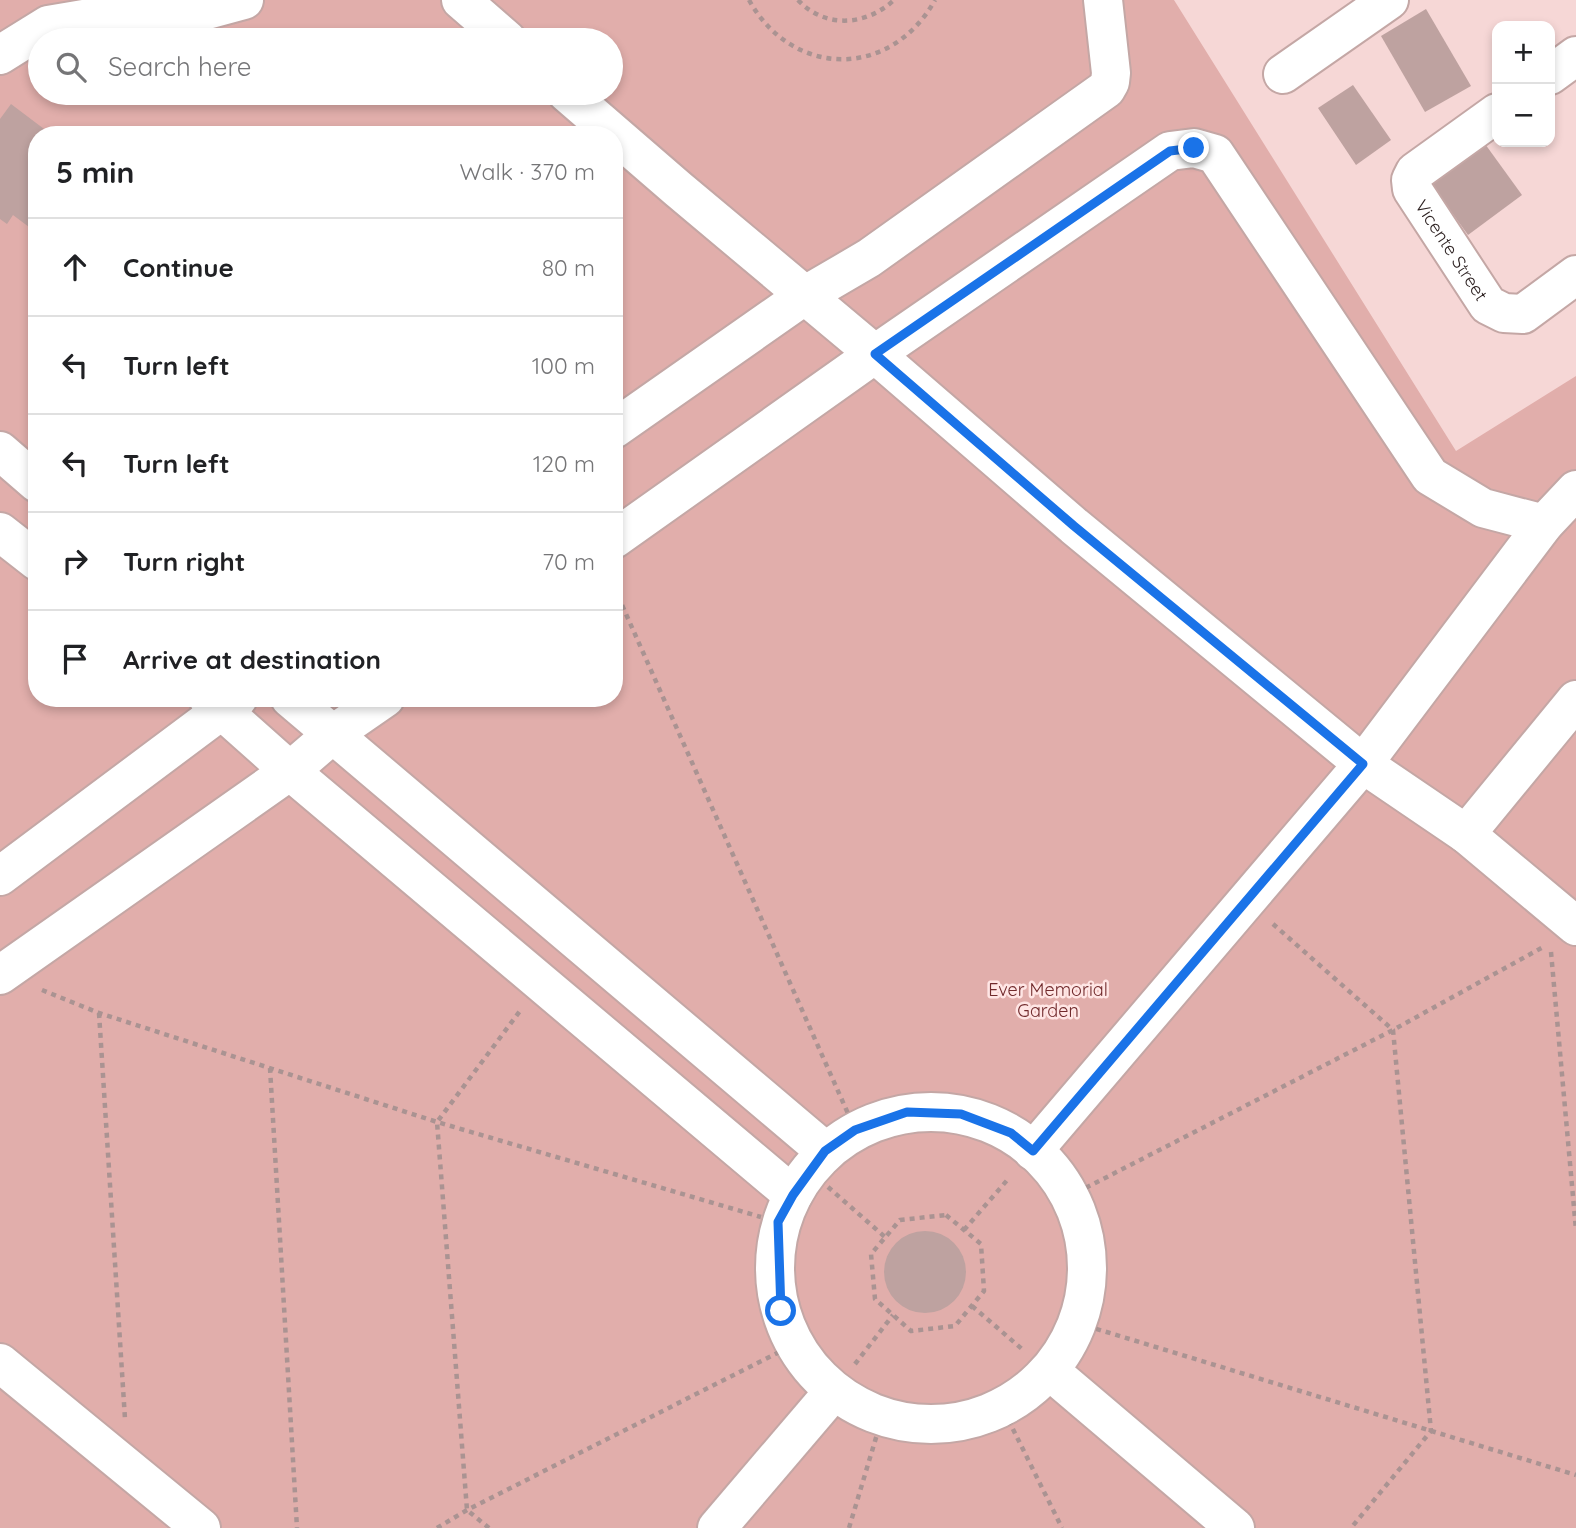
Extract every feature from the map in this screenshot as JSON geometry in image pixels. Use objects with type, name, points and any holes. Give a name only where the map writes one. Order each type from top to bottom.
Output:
[{"type":"street","points":[[43,28],[125,12],[186,16],[244,0]]},
{"type":"street","points":[[461,0],[493,28]]},
{"type":"street","points":[[623,423],[804,296],[869,258],[1106,89],[1111,73],[1103,0]]},
{"type":"street","points":[[1283,74],[1389,0]]},
{"type":"street","points":[[0,55],[28,38]]},
{"type":"street","points":[[1555,71],[1576,56]]},
{"type":"street","points":[[582,105],[606,126]]},
{"type":"street","name":"Vicente Street","points":[[1492,117],[1415,172],[1411,180],[1412,189],[1488,305],[1504,313],[1523,314],[1576,275]]},
{"type":"street","points":[[623,140],[1074,526],[1363,764],[1571,910]]},
{"type":"street","points":[[623,533],[875,354],[1170,151],[1194,148],[1215,154],[1430,476],[1483,508],[1544,524]]},
{"type":"street","points":[[0,451],[28,475]]},
{"type":"street","points":[[1033,1151],[1363,764],[1544,524],[1576,490]]},
{"type":"street","points":[[0,532],[28,554]]},
{"type":"street","points":[[1466,834],[1576,700]]},
{"type":"street","points":[[0,876],[217,707]]},
{"type":"street","points":[[228,707],[290,771],[541,983],[812,1174]]},
{"type":"street","points":[[301,707],[812,1174]]},
{"type":"street","points":[[1,975],[290,771],[333,734],[372,707]]},
{"type":"street","points":[[907,1112],[961,1114],[1011,1133],[1033,1151],[1052,1169],[1079,1217],[1088,1270],[1077,1324],[1049,1371],[1004,1411],[958,1423],[881,1421],[833,1392],[795,1344],[781,1311],[812,1174],[907,1112]]},
{"type":"street","points":[[0,1363],[201,1528]]},
{"type":"street","points":[[1049,1371],[1235,1528]]},
{"type":"street","points":[[718,1528],[833,1392]]},
{"type":"path","points":[[749,0],[771,30],[784,42],[817,57],[852,59],[887,50],[902,40],[916,29],[935,0]]},
{"type":"path","points":[[798,0],[815,14],[843,21],[871,16],[894,0]]},
{"type":"path","points":[[623,614],[812,1174],[885,1237]]},
{"type":"path","points":[[1246,900],[1393,1030],[1431,1431],[1351,1528]]},
{"type":"path","points":[[1068,1198],[1393,1030],[1550,944],[1576,1230]]},
{"type":"path","points":[[1,975],[99,1013],[437,1122],[812,1174]]},
{"type":"path","points":[[489,1528],[467,1510],[437,1122],[541,983]]},
{"type":"path","points":[[99,1013],[128,1469]]},
{"type":"path","points":[[270,1068],[297,1528]]},
{"type":"path","points":[[964,1230],[1033,1151]]},
{"type":"path","points":[[946,1215],[964,1230],[981,1244],[984,1291],[955,1326],[911,1331],[875,1299],[870,1254],[900,1220],[946,1215]]},
{"type":"path","points":[[972,1306],[1049,1371]]},
{"type":"path","points":[[833,1392],[893,1315]]},
{"type":"path","points":[[1077,1324],[1576,1475]]},
{"type":"path","points":[[437,1528],[467,1510],[795,1344]]},
{"type":"path","points":[[1004,1411],[1062,1528]]},
{"type":"path","points":[[849,1528],[881,1421]]},
{"type":"green space","name":"Ever Memorial Garden","points":[[0,0],[1174,0],[1456,451],[1576,376],[1576,1528],[0,1528]]},
{"type":"building","points":[[1426,9],[1471,86],[1425,112],[1381,36]]},
{"type":"building","points":[[1353,85],[1391,140],[1356,165],[1318,108]]},
{"type":"building","points":[[11,104],[40,126],[28,126],[28,226],[13,215],[7,224],[0,219],[0,119]]},
{"type":"building","points":[[1480,137],[1522,195],[1468,235],[1426,177]]},
{"type":"building","points":[[925,1231],[941,1234],[954,1243],[963,1256],[966,1272],[963,1288],[954,1301],[941,1310],[925,1313],[909,1310],[896,1301],[887,1288],[884,1272],[887,1256],[896,1243],[909,1234]]},
{"type":"route","points":[[781,1311],[778,1222],[793,1195],[825,1151],[855,1130],[907,1112],[961,1114],[1011,1133],[1033,1151],[1363,764],[1074,526],[875,354],[1170,151],[1194,148]]}]
